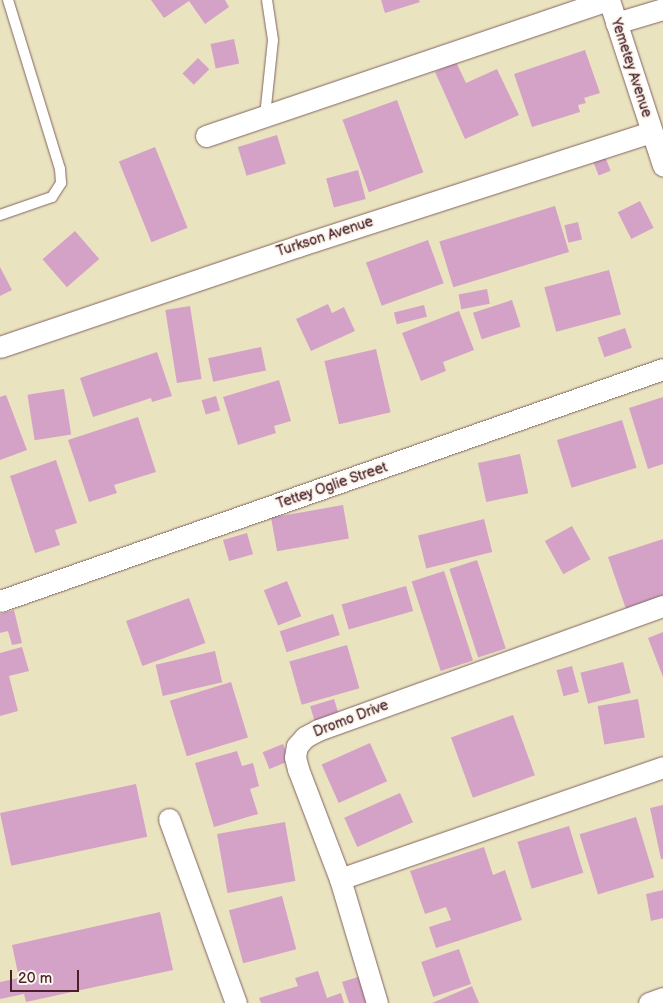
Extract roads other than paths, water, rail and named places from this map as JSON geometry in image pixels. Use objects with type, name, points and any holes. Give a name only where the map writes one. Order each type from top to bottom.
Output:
[{"type":"street","points":[[206,136],[609,0]]},
{"type":"street","name":"Yemetey Avenue","points":[[609,0],[663,165]]},
{"type":"street","points":[[616,23],[663,9]]},
{"type":"street","name":"Turkson Avenue","points":[[0,347],[298,246],[651,132]]},
{"type":"street","name":"Tettey Oglie Street","points":[[0,601],[663,369]]},
{"type":"street","name":"Dromo Drive","points":[[377,1003],[340,879],[298,769],[295,757],[297,746],[305,737],[318,730],[663,606]]},
{"type":"street","points":[[340,879],[663,767]]},
{"type":"street","points":[[170,819],[236,1003]]},
{"type":"street","points":[[649,1003],[663,998]]},
{"type":"lane","points":[[0,215],[52,197],[61,182],[60,169],[8,0]]},
{"type":"lane","points":[[265,116],[273,40],[267,0]]}]
